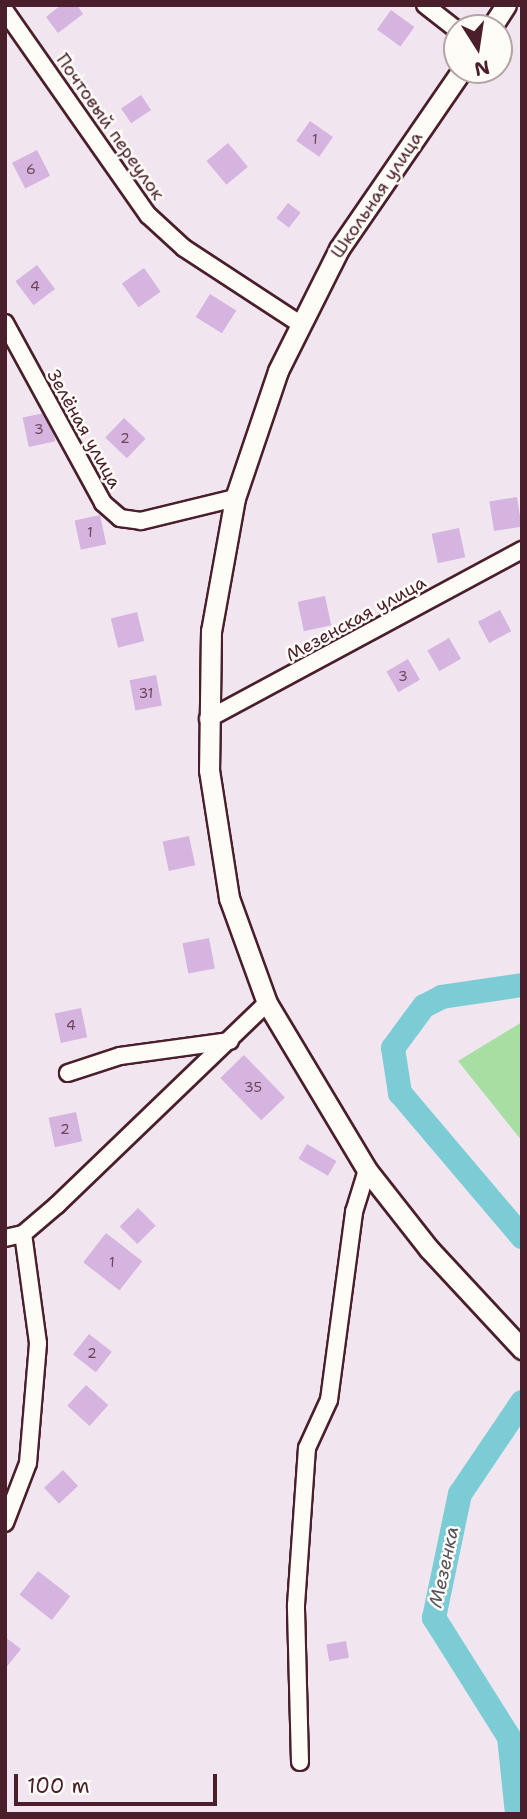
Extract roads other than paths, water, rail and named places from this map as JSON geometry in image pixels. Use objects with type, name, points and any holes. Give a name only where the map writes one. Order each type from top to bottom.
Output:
[{"type":"main road","name":"Школьная улица","points":[[452,84],[339,249],[300,324],[235,498],[211,631],[208,719],[218,851],[267,1003],[367,1170],[429,1249],[522,1349]]},
{"type":"street","points":[[425,5],[443,19]]},
{"type":"street","name":"Почтовый переулок","points":[[5,11],[148,215],[184,248],[300,324]]},
{"type":"street","name":"Зелёная улица","points":[[5,323],[103,503],[120,517],[141,521],[235,498]]},
{"type":"street","name":"Мезенская улица","points":[[208,719],[522,550]]},
{"type":"street","points":[[5,1238],[23,1234],[230,1041],[267,1003]]},
{"type":"street","points":[[68,1073],[120,1056],[230,1041]]},
{"type":"street","points":[[300,1762],[296,1605],[307,1448],[329,1399],[354,1212],[367,1170]]},
{"type":"street","points":[[5,1523],[29,1463],[38,1343],[23,1234]]},
{"type":"waterway","name":"Мезенка","points":[[522,985],[442,997],[424,1006],[393,1048],[400,1093],[522,1237]]},
{"type":"waterway","name":"Мезенка","points":[[517,1814],[509,1737],[434,1618],[460,1494],[522,1402]]}]
